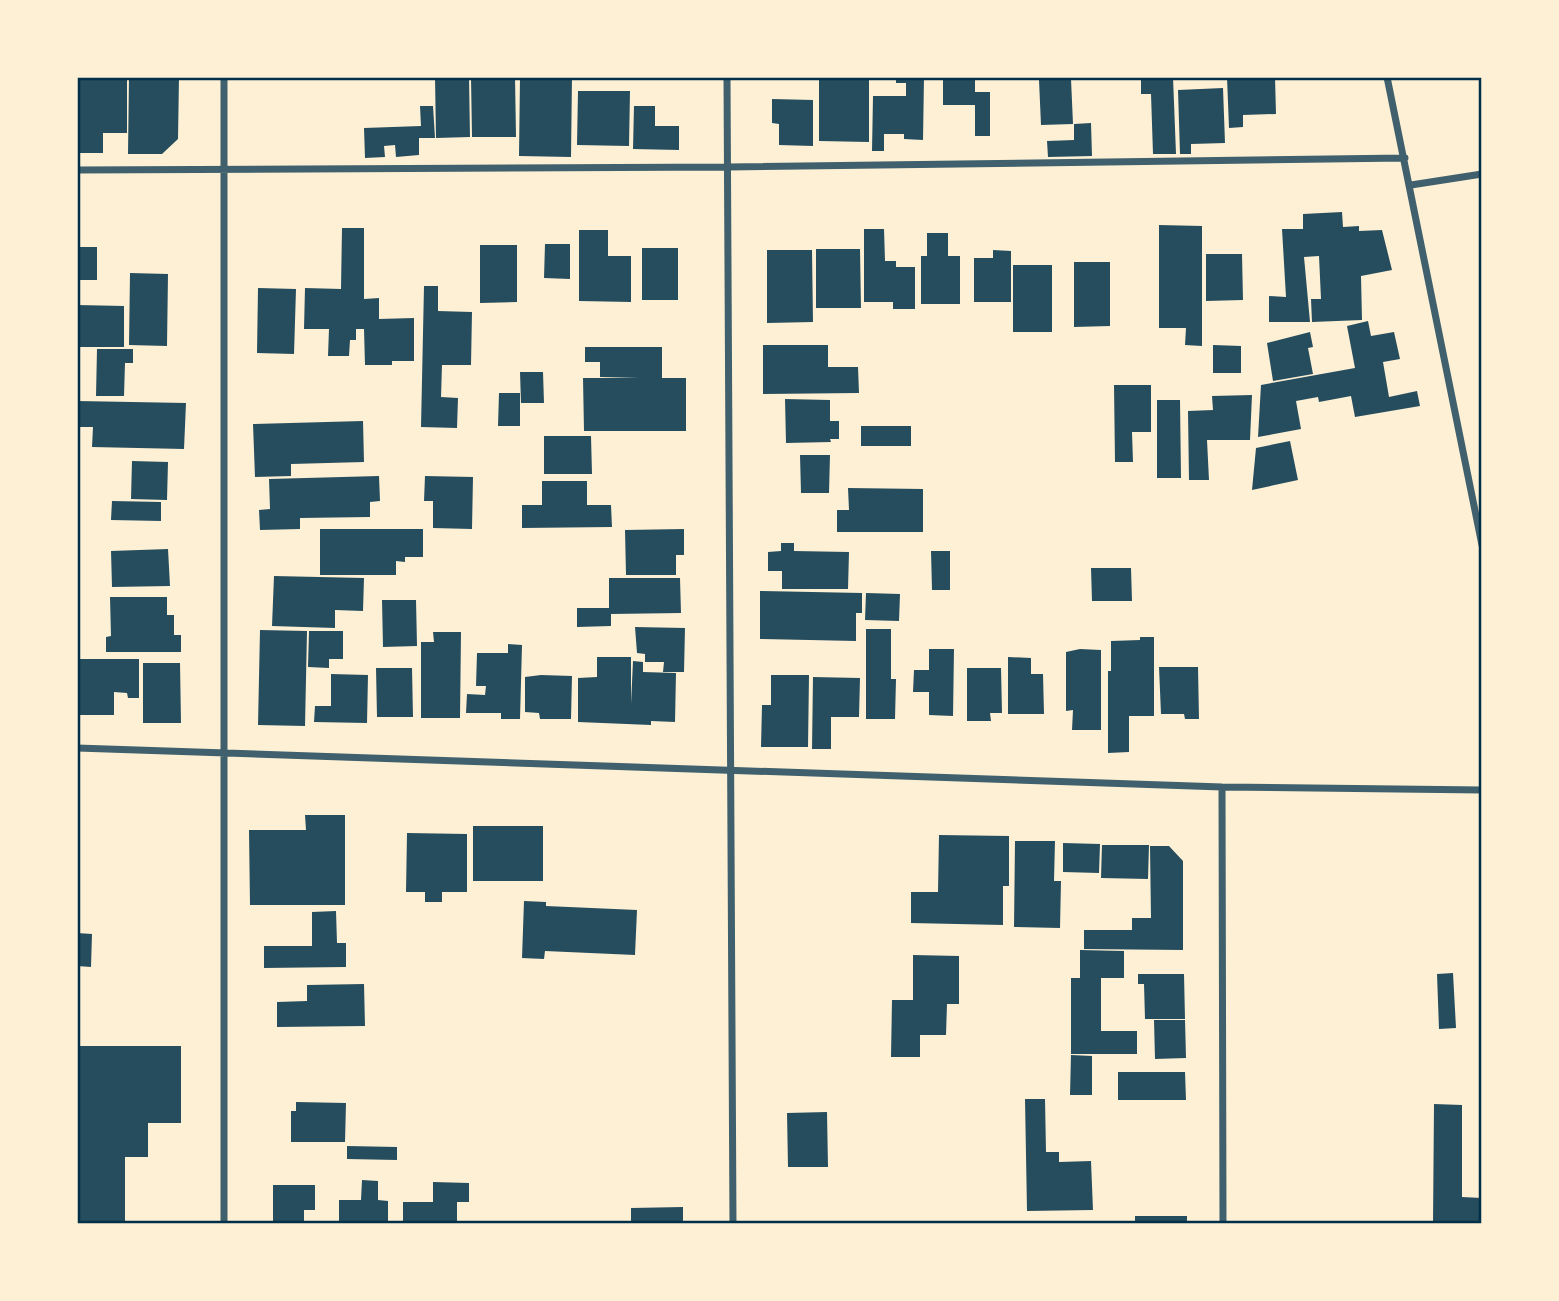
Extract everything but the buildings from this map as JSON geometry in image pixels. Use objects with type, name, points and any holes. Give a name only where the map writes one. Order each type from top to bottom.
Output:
[{"type":"street","points":[[223,1224],[224,77]]},
{"type":"street","points":[[727,77],[733,1224]]},
{"type":"street","points":[[1387,77],[1482,545]]},
{"type":"street","points":[[77,170],[729,167],[1405,158]]},
{"type":"street","points":[[1411,185],[1482,174]]},
{"type":"street","points":[[77,748],[1222,787],[1482,789]]},
{"type":"street","points":[[1222,787],[1223,1224]]}]
